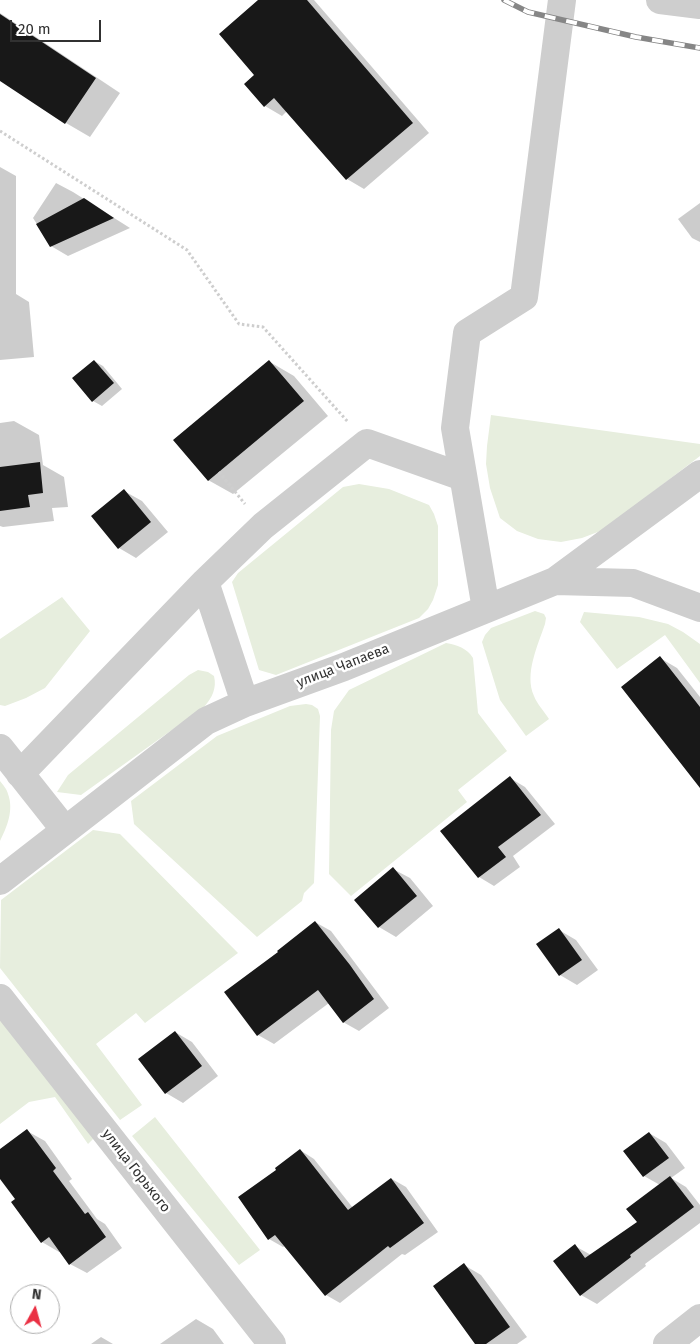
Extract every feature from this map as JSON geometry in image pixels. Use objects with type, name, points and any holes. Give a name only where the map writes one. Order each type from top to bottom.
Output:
[{"type":"street","points":[[486,609],[455,428],[467,333],[524,297],[562,0]]},
{"type":"street","points":[[660,0],[700,5]]},
{"type":"street","points":[[20,774],[205,582],[264,526],[367,442],[463,477]]},
{"type":"street","name":"улица Чапаева","points":[[0,881],[206,721],[245,703],[344,667],[555,581],[700,474]]},
{"type":"street","points":[[555,581],[633,583],[700,608]]},
{"type":"street","points":[[205,582],[245,703]]},
{"type":"street","points":[[0,748],[65,830]]},
{"type":"street","name":"улица Горького","points":[[0,998],[272,1344]]},
{"type":"street","points":[[667,1344],[700,1318]]},
{"type":"path","points":[[0,131],[187,250],[239,324],[263,327],[367,442]]},
{"type":"path","points":[[219,472],[264,526]]},
{"type":"green space","points":[[491,415],[700,444],[700,456],[603,530],[582,538],[561,542],[538,539],[517,531],[500,518],[490,488],[486,464]]},
{"type":"green space","points":[[359,484],[389,489],[429,505],[438,526],[438,585],[433,600],[428,609],[419,618],[276,675],[259,670],[232,582],[238,573],[343,487]]},
{"type":"green space","points":[[62,597],[90,631],[45,688],[5,706],[0,705],[0,639]]},
{"type":"green space","points":[[535,611],[544,614],[546,618],[531,669],[531,687],[537,702],[549,719],[526,736],[500,700],[482,642],[491,628]]},
{"type":"green space","points":[[584,612],[639,617],[668,624],[683,632],[700,644],[700,683],[665,635],[617,669],[580,622]]},
{"type":"green space","points":[[446,643],[461,648],[473,658],[478,713],[507,751],[458,790],[467,802],[351,896],[329,874],[331,730],[334,711],[349,690]]},
{"type":"green space","points":[[198,670],[208,672],[214,676],[215,680],[213,693],[204,707],[81,795],[57,792],[68,775],[189,675]]},
{"type":"green space","points":[[306,704],[318,709],[320,716],[314,883],[304,893],[302,901],[257,937],[134,824],[131,801],[217,736],[290,706]]},
{"type":"green space","points":[[0,781],[5,787],[10,800],[10,812],[0,841]]},
{"type":"green space","points":[[93,830],[120,834],[238,953],[145,1023],[136,1013],[96,1044],[142,1105],[120,1120],[0,968],[1,900]]},
{"type":"green space","points":[[0,1011],[94,1138],[88,1144],[55,1097],[29,1102],[0,1124]]},
{"type":"green space","points":[[155,1117],[260,1250],[239,1265],[132,1136]]},
{"type":"building","points":[[258,0],[307,0],[413,123],[346,180],[274,98],[264,107],[244,84],[254,75],[219,34]]},
{"type":"building","points":[[0,14],[96,78],[65,124],[0,81]]},
{"type":"building","points":[[84,198],[114,218],[50,247],[36,224]]},
{"type":"building","points":[[94,360],[114,383],[92,402],[72,378]]},
{"type":"building","points":[[269,360],[304,401],[208,481],[173,440]]},
{"type":"building","points":[[40,462],[43,493],[28,495],[30,507],[0,511],[0,467]]},
{"type":"building","points":[[124,489],[151,522],[118,549],[91,516]]},
{"type":"building","points":[[660,656],[700,707],[700,788],[621,687]]},
{"type":"building","points":[[510,776],[541,815],[498,847],[506,857],[478,878],[440,831]]},
{"type":"building","points":[[393,867],[417,896],[378,928],[354,900]]},
{"type":"building","points":[[315,921],[374,999],[343,1023],[318,990],[257,1036],[224,992],[278,952]]},
{"type":"building","points":[[559,928],[582,960],[559,976],[536,944]]},
{"type":"building","points":[[175,1031],[202,1066],[165,1094],[138,1059]]},
{"type":"building","points":[[27,1129],[56,1168],[53,1171],[85,1214],[88,1212],[106,1237],[69,1265],[49,1237],[41,1243],[11,1202],[15,1199],[0,1179],[0,1149]]},
{"type":"building","points":[[649,1132],[669,1158],[643,1177],[623,1151]]},
{"type":"building","points":[[300,1149],[348,1210],[391,1178],[424,1223],[390,1248],[388,1246],[325,1296],[275,1235],[268,1240],[238,1197],[276,1170],[275,1168]]},
{"type":"building","points":[[670,1176],[694,1207],[630,1255],[631,1257],[580,1296],[553,1261],[575,1244],[585,1258],[637,1222],[626,1209]]},
{"type":"building","points":[[464,1263],[510,1327],[486,1344],[475,1344],[433,1286]]},
{"type":"railway","points":[[504,0],[528,12],[636,37],[700,48]]}]
